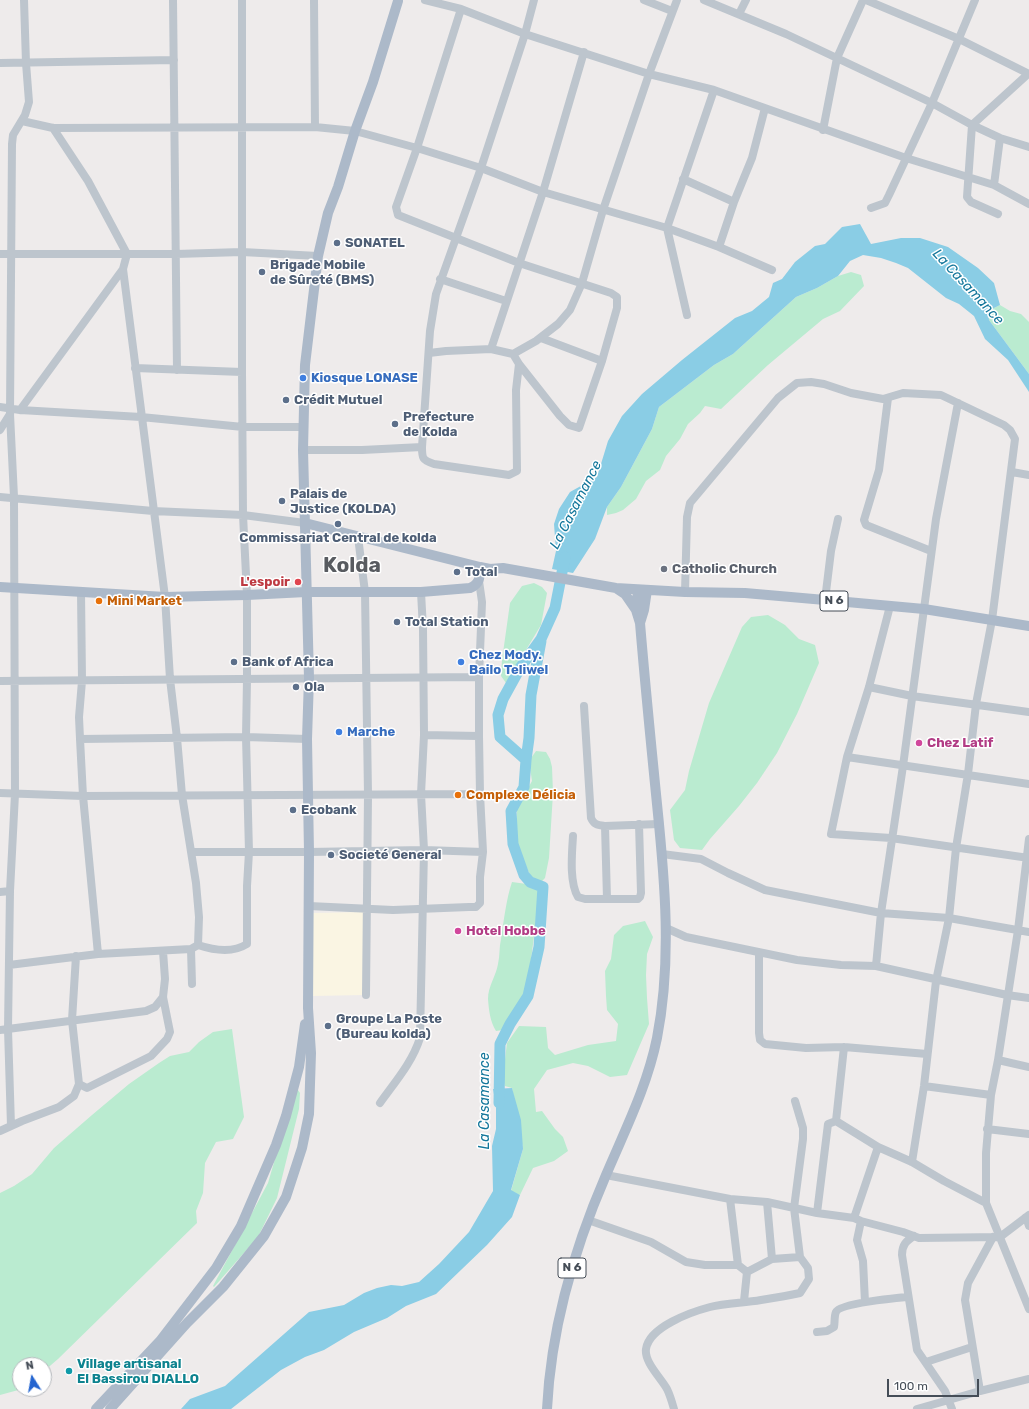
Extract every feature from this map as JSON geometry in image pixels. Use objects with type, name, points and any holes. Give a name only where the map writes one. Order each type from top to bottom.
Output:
[{"type":"main road","points":[[110,1409],[187,1323],[223,1287],[264,1236],[286,1196],[302,1148],[309,1114],[311,1052],[308,1008],[309,852],[307,739],[309,678],[303,450],[305,365],[318,256],[328,213],[373,82],[398,0]]},
{"type":"main road","points":[[305,523],[490,569],[503,568],[616,588],[642,590]]},
{"type":"main road","points":[[0,587],[165,596],[246,595],[306,592],[421,592],[470,588],[476,585],[479,581],[480,567]]},
{"type":"main road","points":[[616,588],[624,594],[636,610]]},
{"type":"main road","name":"N 6","points":[[642,590],[745,593],[924,609],[1029,626]]},
{"type":"main road","name":"N 6","points":[[547,1409],[550,1368],[557,1324],[580,1240],[647,1080],[657,1039],[664,988],[666,928],[662,854],[640,623],[636,610],[642,590]]},
{"type":"main road","name":"N 6","points":[[640,623],[644,610],[642,590]]},
{"type":"main road","points":[[96,1409],[160,1340],[216,1268],[241,1226],[276,1145],[286,1116],[299,1067],[308,1008]]},
{"type":"street","points":[[11,1126],[4,1030],[10,965],[10,891],[14,794],[14,497],[10,411],[12,144],[13,135],[25,115],[29,102],[24,0]]},
{"type":"street","points":[[173,0],[178,370]]},
{"type":"street","points":[[10,965],[76,956],[163,951],[194,947],[231,950],[241,948],[248,944],[247,886],[249,852],[246,737],[248,679],[242,372],[242,0]]},
{"type":"street","points":[[314,0],[315,127]]},
{"type":"street","points":[[425,0],[461,9],[525,34],[649,74],[714,90],[823,130],[968,178],[994,185],[1029,204]]},
{"type":"street","points":[[519,364],[516,390],[517,471],[509,475],[434,464],[426,461],[422,456],[422,447],[426,380],[430,331],[436,294],[440,279],[481,168],[525,34],[534,0]]},
{"type":"street","points":[[644,0],[672,11]]},
{"type":"street","points":[[429,353],[491,349],[513,354],[541,338],[558,324],[570,310],[582,283],[604,210],[649,74],[677,0]]},
{"type":"street","points":[[704,0],[786,34],[932,103],[972,125],[1000,138],[1029,147]]},
{"type":"street","points":[[739,14],[746,0]]},
{"type":"street","points":[[823,130],[837,58],[863,0]]},
{"type":"street","points":[[866,0],[959,39],[1028,74],[972,125],[967,194],[971,202],[998,214]]},
{"type":"street","points":[[871,208],[885,203],[932,103],[975,0]]},
{"type":"street","points":[[461,9],[417,148],[396,207],[398,216],[519,263],[611,293],[617,297],[616,308],[602,361],[579,428],[569,425],[560,416],[519,364],[513,354]]},
{"type":"street","points":[[491,349],[543,192],[584,52]]},
{"type":"street","points":[[0,63],[174,60]]},
{"type":"street","points":[[687,315],[667,228],[714,90]]},
{"type":"street","points":[[718,247],[752,158],[765,108]]},
{"type":"street","points":[[22,121],[53,128],[175,129],[315,127],[355,131],[481,168],[543,192],[667,228],[718,247],[772,270]]},
{"type":"street","points":[[20,410],[123,269],[128,254],[88,181],[53,128]]},
{"type":"street","points":[[994,185],[1000,138]]},
{"type":"street","points":[[683,179],[734,202]]},
{"type":"street","points":[[0,254],[176,254],[242,252],[318,256]]},
{"type":"street","points":[[123,269],[165,596],[170,679],[182,795],[196,883],[199,917],[194,947],[192,984]]},
{"type":"street","points":[[440,279],[506,301]]},
{"type":"street","points":[[541,338],[602,361]]},
{"type":"street","points":[[135,368],[242,372]]},
{"type":"street","points":[[685,592],[687,517],[690,503],[778,398],[797,383],[811,382],[824,384],[851,393],[883,400],[903,393],[941,395],[1004,425],[1010,430],[1015,439],[992,620],[976,704],[968,774],[956,848],[949,918],[936,980],[924,1086],[912,1162]]},
{"type":"street","points":[[888,398],[878,470],[864,523],[931,551]]},
{"type":"street","points":[[876,966],[881,913],[903,766],[931,551],[958,404]]},
{"type":"street","points":[[0,407],[10,411],[20,410],[141,417],[243,427],[303,427]]},
{"type":"street","points":[[0,430],[10,411]]},
{"type":"street","points":[[303,450],[362,450],[422,447]]},
{"type":"street","points":[[1012,472],[1029,475]]},
{"type":"street","points":[[0,497],[14,497],[153,511],[244,515],[305,523]]},
{"type":"street","points":[[825,600],[831,551],[838,519]]},
{"type":"street","points":[[358,537],[365,592],[368,795],[366,995]]},
{"type":"street","points":[[309,906],[393,910],[476,907],[480,902],[480,877],[483,852],[479,736],[479,677],[482,602],[479,581]]},
{"type":"street","points":[[81,591],[82,681],[79,717],[80,739],[83,796],[98,954]]},
{"type":"street","points":[[380,1103],[409,1063],[416,1051],[420,1038],[424,850],[421,794],[424,735],[423,630],[421,592]]},
{"type":"street","points":[[890,606],[869,687],[847,757],[831,834],[892,838],[1028,858]]},
{"type":"street","points":[[0,681],[479,677]]},
{"type":"street","points":[[869,687],[912,696],[1029,712]]},
{"type":"street","points":[[584,706],[591,818],[593,822],[597,825],[605,826],[659,824]]},
{"type":"street","points":[[424,735],[479,736]]},
{"type":"street","points":[[80,739],[246,737],[307,739]]},
{"type":"street","points":[[847,757],[1029,784]]},
{"type":"street","points":[[0,793],[83,796],[480,794]]},
{"type":"street","points":[[573,836],[572,862],[574,891],[578,898],[638,899],[640,897],[639,824]]},
{"type":"street","points":[[605,826],[607,899]]},
{"type":"street","points":[[1029,839],[1028,858],[1018,930],[998,1060],[991,1095],[986,1153],[986,1202],[997,1237],[1029,1309]]},
{"type":"street","points":[[191,852],[424,850],[483,852]]},
{"type":"street","points":[[662,854],[701,859],[765,890],[881,913],[949,918],[1029,932]]},
{"type":"street","points":[[0,892],[10,891]]},
{"type":"street","points":[[666,928],[686,937],[759,953],[819,963],[876,966],[1007,995],[1029,998]]},
{"type":"street","points":[[79,1084],[87,1088],[151,1056],[167,1039],[170,1032],[163,997],[165,979],[163,951]]},
{"type":"street","points":[[759,953],[760,1040],[765,1044],[806,1048],[844,1047],[927,1054]]},
{"type":"street","points":[[0,1131],[59,1107],[74,1096],[79,1084],[72,1020],[76,956]]},
{"type":"street","points":[[4,1030],[146,1011],[155,1007],[163,997]]},
{"type":"street","points":[[836,1121],[844,1047]]},
{"type":"street","points":[[998,1060],[1029,1067]]},
{"type":"street","points":[[924,1086],[991,1095]]},
{"type":"street","points":[[674,1409],[667,1389],[647,1358],[646,1349],[657,1331],[679,1318],[710,1307],[744,1301],[759,1301],[800,1293],[809,1279],[808,1268],[800,1257],[794,1208],[804,1134],[804,1128],[795,1102]]},
{"type":"street","points":[[836,1121],[878,1147],[912,1162],[944,1181],[986,1202]]},
{"type":"street","points":[[817,1213],[828,1124],[836,1121]]},
{"type":"street","points":[[987,1129],[1029,1134]]},
{"type":"street","points":[[865,1302],[863,1261],[857,1240],[857,1220],[878,1147]]},
{"type":"street","points":[[606,1175],[730,1199],[767,1202],[857,1220],[919,1238],[997,1237]]},
{"type":"street","points":[[730,1199],[738,1264],[747,1272]]},
{"type":"street","points":[[767,1202],[772,1259]]},
{"type":"street","points":[[980,1391],[965,1300],[968,1283],[997,1237],[1027,1216],[1029,1226]]},
{"type":"street","points":[[588,1220],[650,1242],[686,1262],[705,1265],[738,1264]]},
{"type":"street","points":[[914,1236],[905,1242],[902,1249],[917,1350],[945,1391],[952,1409]]},
{"type":"street","points":[[747,1272],[772,1259],[800,1257]]},
{"type":"street","points":[[744,1301],[747,1272]]},
{"type":"street","points":[[816,1332],[827,1331],[834,1328],[836,1312],[840,1308],[865,1302],[908,1297]]},
{"type":"street","points":[[926,1362],[972,1347]]},
{"type":"street","points":[[917,1409],[1029,1379]]},
{"type":"shaded area","points":[[364,912],[365,995],[312,996],[311,913]]},
{"type":"green space","points":[[851,272],[861,275],[864,286],[840,311],[823,319],[768,365],[721,409],[705,406],[688,424],[680,439],[666,456],[660,470],[646,481],[636,499],[623,510],[607,515],[607,507],[621,487],[652,429],[659,407],[714,365],[733,354],[796,297],[817,288],[838,276]]},
{"type":"green space","points":[[1000,305],[1010,311],[1021,314],[1029,322],[1029,374],[989,320],[988,311]]},
{"type":"green space","points":[[534,583],[542,587],[547,593],[541,625],[506,683],[501,676],[510,603],[522,586]]},
{"type":"green space","points":[[768,615],[785,625],[799,639],[815,645],[819,663],[797,714],[777,753],[757,783],[702,850],[680,848],[674,840],[670,810],[685,790],[709,703],[742,627],[751,617]]},
{"type":"green space","points":[[536,751],[546,752],[550,759],[552,767],[553,793],[549,858],[545,878],[538,885],[531,877],[516,845],[517,808],[532,781],[529,761]]},
{"type":"green space","points":[[512,882],[534,885],[540,890],[528,983],[524,997],[509,1018],[503,1030],[496,1031],[490,1016],[488,994],[498,964],[505,910]]},
{"type":"green space","points":[[645,921],[653,937],[647,954],[646,975],[649,1024],[627,1075],[610,1077],[588,1066],[573,1063],[547,1070],[534,1089],[536,1112],[542,1111],[563,1137],[568,1151],[554,1161],[533,1168],[520,1195],[511,1191],[523,1149],[512,1088],[505,1086],[503,1075],[507,1043],[519,1026],[546,1027],[548,1048],[555,1055],[588,1045],[616,1041],[618,1024],[607,1010],[605,971],[611,959],[614,935],[623,926]]},
{"type":"green space","points":[[232,1029],[244,1117],[233,1139],[216,1142],[205,1163],[203,1193],[196,1211],[197,1223],[52,1364],[52,1357],[12,1357],[12,1392],[0,1395],[0,1193],[32,1174],[54,1148],[129,1084],[170,1056],[189,1052],[199,1042],[213,1032]]},
{"type":"green space","points":[[296,1087],[300,1093],[299,1109],[277,1198],[258,1237],[214,1287],[213,1286],[268,1183]]},
{"type":"water","points":[[860,224],[871,244],[901,238],[920,238],[948,247],[978,268],[994,283],[1000,305],[988,311],[989,320],[1029,374],[1029,392],[1008,360],[985,339],[974,316],[959,304],[946,298],[908,268],[881,258],[863,255],[850,261],[838,276],[817,288],[796,297],[733,354],[714,365],[659,407],[652,429],[621,487],[607,507],[595,539],[573,573],[552,569],[556,551],[554,524],[559,509],[570,492],[597,477],[608,441],[622,416],[642,394],[682,360],[735,318],[752,311],[769,297],[773,283],[782,279],[795,262],[815,246],[825,244],[842,227]]},
{"type":"water","points":[[512,1088],[521,1120],[523,1149],[511,1190],[520,1195],[512,1217],[487,1245],[436,1294],[406,1306],[387,1318],[354,1332],[324,1350],[305,1357],[281,1370],[231,1409],[181,1409],[190,1399],[225,1386],[309,1312],[344,1305],[364,1293],[377,1288],[391,1285],[402,1286],[419,1282],[439,1264],[469,1232],[493,1191],[492,1146],[496,1129],[496,1105],[493,1089]]},
{"type":"waterway","name":"La Casamance","points":[[499,1103],[500,1044],[510,1024],[528,996],[539,947],[543,887],[530,882],[524,875],[513,844],[511,811],[524,787],[526,760],[500,737],[498,715],[503,699],[520,668],[541,639],[555,608],[565,557]]},
{"type":"waterway","points":[[526,760],[529,738],[531,695],[541,641]]},
{"type":"place","name":"SONATEL","points":[[337,243]]},
{"type":"place","name":"Brigade Mobile de Sûreté (BMS)","points":[[262,272]]},
{"type":"place","name":"Kiosque LONASE","points":[[303,378]]},
{"type":"place","name":"Crédit Mutuel","points":[[286,400]]},
{"type":"place","name":"Prefecture de Kolda","points":[[395,424]]},
{"type":"place","name":"Palais de Justice (KOLDA)","points":[[282,501]]},
{"type":"place","name":"Commissariat Central de kolda","points":[[338,524]]},
{"type":"place","name":"Catholic Church","points":[[664,569]]},
{"type":"place","name":"Total","points":[[457,572]]},
{"type":"place","name":"L'espoir","points":[[298,582]]},
{"type":"place","name":"Mini Market","points":[[99,601]]},
{"type":"place","name":"Total Station","points":[[397,622]]},
{"type":"place","name":"Bank of Africa","points":[[234,662]]},
{"type":"place","name":"Chez Mody. Bailo Teliwel","points":[[461,662]]},
{"type":"place","name":"Ola","points":[[296,687]]},
{"type":"place","name":"Marche","points":[[339,732]]},
{"type":"place","name":"Chez Latif","points":[[919,743]]},
{"type":"place","name":"Complexe Délicia","points":[[458,795]]},
{"type":"place","name":"Ecobank","points":[[293,810]]},
{"type":"place","name":"Societé General","points":[[331,855]]},
{"type":"place","name":"Hotel Hobbe","points":[[458,931]]},
{"type":"place","name":"Groupe La Poste (Bureau kolda)","points":[[328,1026]]},
{"type":"place","name":"Village artisanal El Bassirou DIALLO","points":[[69,1371]]},
{"type":"district","name":"Kolda","points":[[352,566]]}]
